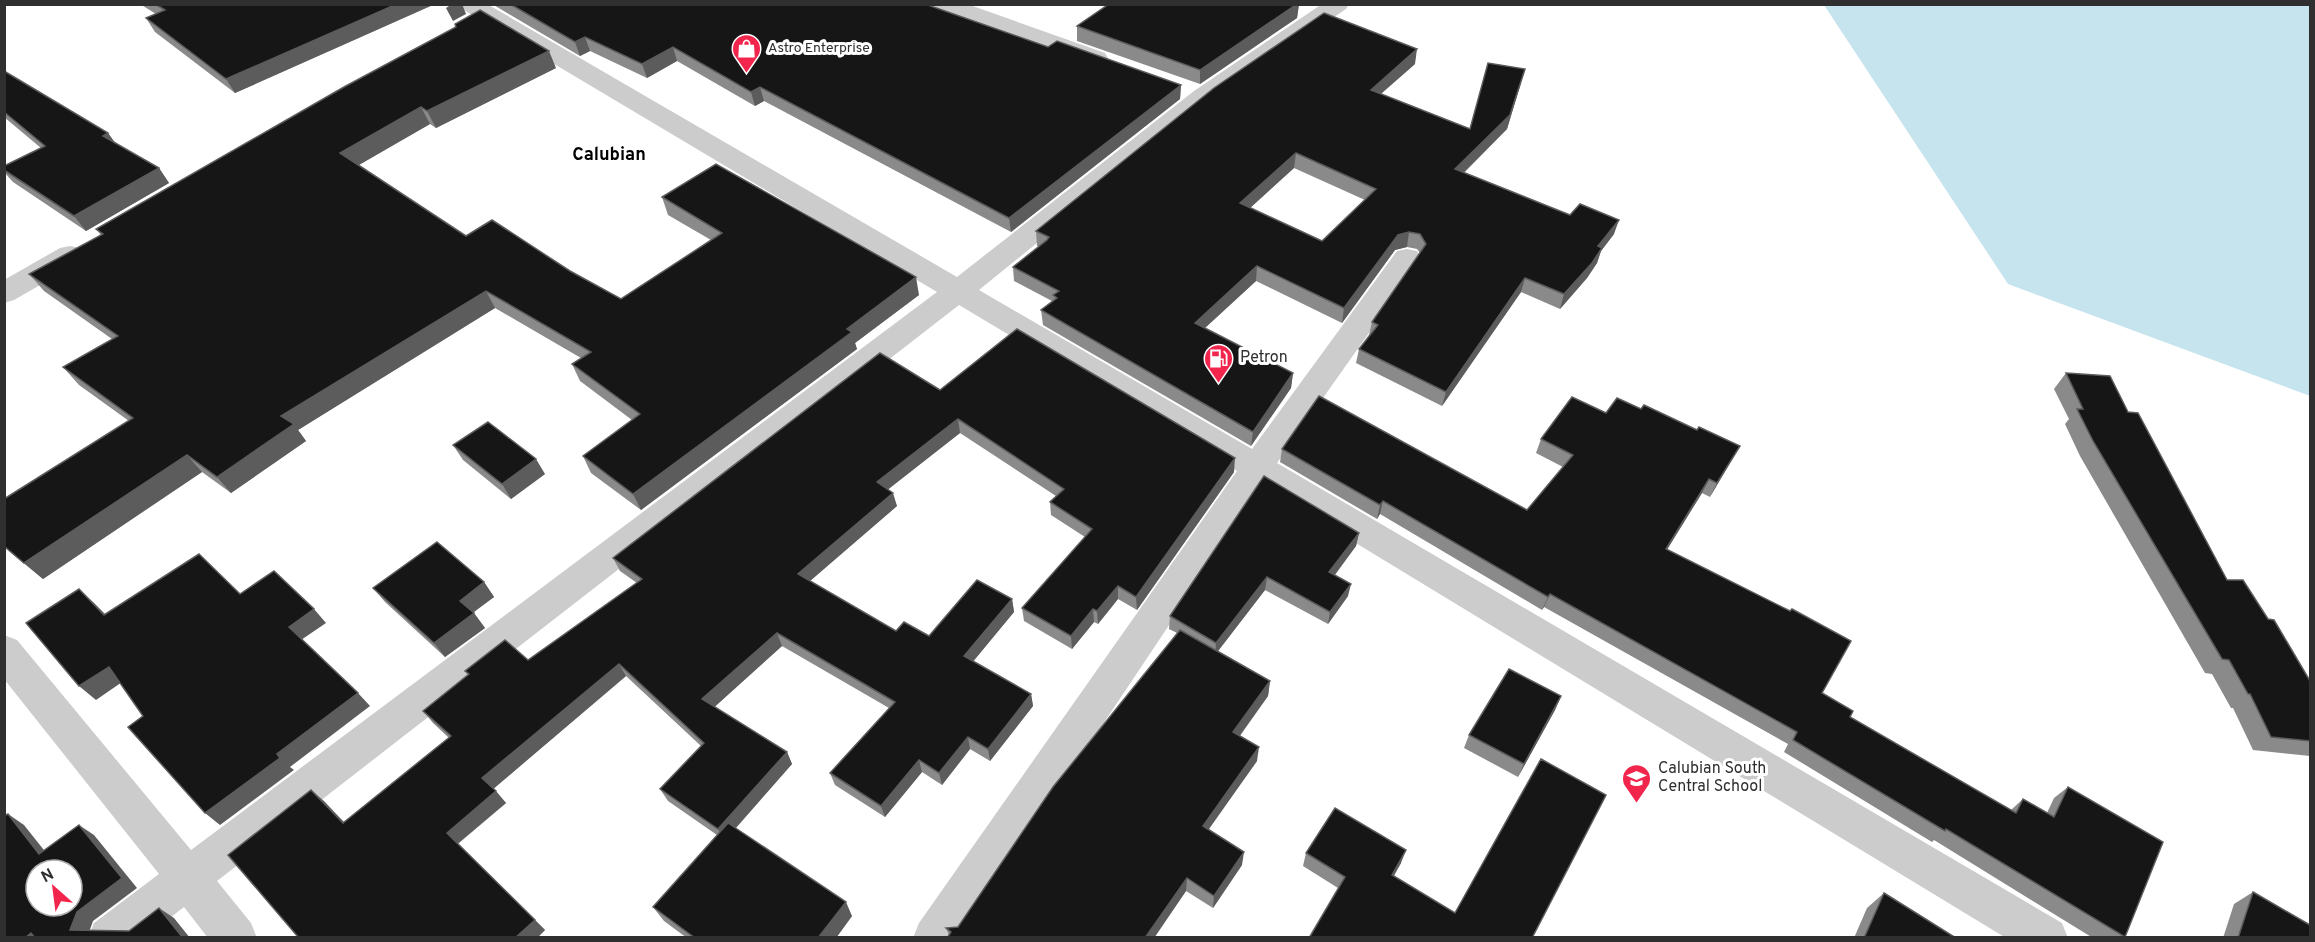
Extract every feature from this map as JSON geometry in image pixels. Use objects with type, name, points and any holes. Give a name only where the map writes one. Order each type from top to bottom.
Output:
[{"type":"street","points":[[944,4],[1113,64]]},
{"type":"street","points":[[109,938],[958,291],[1191,92],[1338,4]]},
{"type":"street","points":[[475,15],[958,291],[2047,938]]},
{"type":"street","points":[[4,293],[87,246]]},
{"type":"street","points":[[934,938],[1257,467],[1407,258]]},
{"type":"street","points":[[4,651],[236,938]]},
{"type":"water","points":[[1824,5],[2310,5],[2310,396],[2008,284]]},
{"type":"building","points":[[155,4],[397,4],[226,79],[146,18],[165,10]]},
{"type":"building","points":[[510,4],[925,4],[1048,47],[1057,41],[1181,85],[1009,218],[760,87],[751,92],[673,47],[642,64],[585,37],[575,42]]},
{"type":"building","points":[[1109,4],[1297,4],[1200,70],[1077,26]]},
{"type":"building","points":[[480,10],[549,51],[427,111],[421,107],[340,153],[466,236],[492,220],[570,271],[621,299],[722,233],[662,197],[716,164],[916,277],[847,329],[852,332],[633,494],[583,456],[640,414],[572,364],[591,352],[486,291],[281,416],[294,424],[217,477],[187,455],[24,563],[4,546],[4,499],[133,418],[63,367],[118,336],[29,274],[103,234],[96,229],[344,87],[456,27],[455,24]]},
{"type":"building","points":[[1324,13],[1417,49],[1371,90],[1470,129],[1488,63],[1525,69],[1510,115],[1455,169],[1570,215],[1580,204],[1619,220],[1598,246],[1602,248],[1592,263],[1564,294],[1525,278],[1446,392],[1359,349],[1378,325],[1372,322],[1426,244],[1420,234],[1409,232],[1398,235],[1344,308],[1257,266],[1195,323],[1293,373],[1253,432],[1041,310],[1057,298],[1053,295],[1059,291],[1013,267],[1049,237],[1036,231],[1214,88]],"holes":[[[1296,153],[1376,189],[1322,241],[1240,203]]]},
{"type":"building","points":[[4,71],[108,133],[103,136],[159,168],[74,216],[4,170],[4,166],[45,146],[4,112]]},
{"type":"building","points":[[1017,329],[1235,458],[1136,597],[1118,586],[1097,611],[1093,609],[1071,636],[1022,608],[1092,529],[1050,502],[1064,489],[958,419],[877,482],[893,493],[798,574],[896,631],[904,622],[929,636],[977,580],[1012,599],[964,656],[1031,694],[988,749],[968,737],[939,773],[919,760],[881,806],[830,773],[895,702],[777,633],[702,699],[787,752],[718,829],[660,789],[704,743],[619,664],[482,778],[496,791],[447,833],[535,920],[515,938],[299,938],[228,855],[311,790],[343,823],[451,736],[423,711],[469,674],[465,671],[505,640],[528,660],[642,579],[613,558],[880,353],[940,390]]},
{"type":"building","points":[[2066,373],[2110,376],[2128,412],[2138,413],[2227,580],[2243,580],[2268,619],[2274,620],[2310,681],[2310,741],[2271,737],[2250,694],[2229,660],[2222,659],[2093,441],[2077,409],[2083,409]]},
{"type":"building","points":[[1319,396],[1527,510],[1573,455],[1541,439],[1572,397],[1606,413],[1617,398],[1641,409],[1644,405],[1697,430],[1699,427],[1740,446],[1717,483],[1709,479],[1666,549],[1790,611],[1792,609],[1851,641],[1822,693],[1853,711],[1850,717],[2016,813],[2023,799],[2054,817],[2068,787],[2163,842],[2125,937],[1793,740],[1797,732],[1550,594],[1548,597],[1383,501],[1380,505],[1282,449]]},
{"type":"building","points":[[488,422],[536,459],[502,484],[453,445]]},
{"type":"building","points":[[1264,476],[1359,533],[1329,572],[1351,584],[1330,612],[1267,577],[1216,643],[1170,616]]},
{"type":"building","points":[[437,542],[484,582],[460,601],[474,613],[434,643],[373,588]]},
{"type":"building","points":[[199,554],[240,594],[274,571],[314,609],[289,627],[358,693],[277,754],[280,758],[205,813],[128,727],[143,716],[109,667],[79,686],[26,623],[79,589],[104,615]]},
{"type":"building","points":[[1180,630],[1270,681],[1233,732],[1259,747],[1203,826],[1244,852],[1214,896],[1187,878],[1145,938],[947,938],[951,932],[946,928],[958,927],[1053,787]]},
{"type":"building","points":[[1509,669],[1561,696],[1524,764],[1469,735]]},
{"type":"building","points":[[1541,759],[1606,795],[1532,938],[1309,938],[1345,877],[1306,853],[1335,808],[1406,850],[1392,875],[1455,913]]},
{"type":"building","points":[[8,814],[39,854],[79,825],[122,878],[84,907],[84,858],[24,858],[24,918],[75,918],[70,930],[129,931],[159,908],[183,938],[35,938],[31,933],[25,938],[4,938],[4,816]]},
{"type":"building","points":[[728,823],[846,902],[818,938],[695,938],[653,907]]},
{"type":"building","points":[[2253,892],[2310,925],[2310,938],[2238,938]]},
{"type":"building","points":[[1884,893],[1956,938],[1864,938]]},
{"type":"place","name":"Astro Enterprise","points":[[747,74]]},
{"type":"place","name":"Petron","points":[[1219,384]]},
{"type":"place","name":"Calubian South Central School","points":[[1637,804]]},
{"type":"district","name":"Calubian","points":[[609,155]]}]
